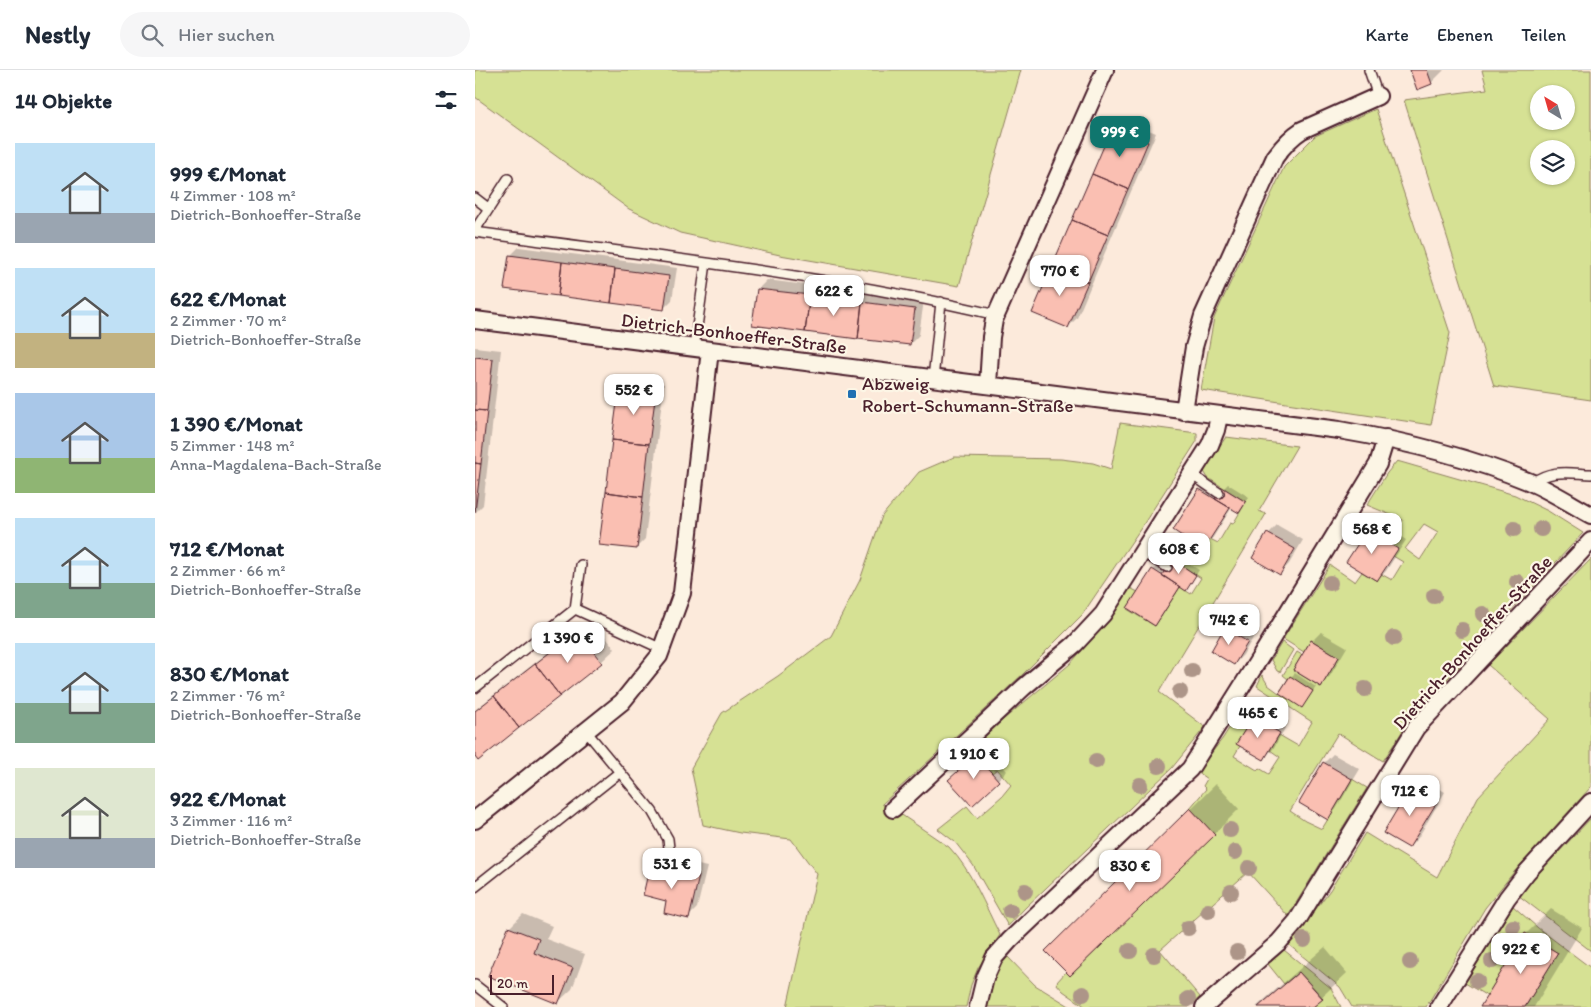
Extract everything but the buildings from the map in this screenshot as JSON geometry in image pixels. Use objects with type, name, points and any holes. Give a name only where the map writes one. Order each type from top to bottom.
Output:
[{"type":"street","points":[[988,385],[994,320],[1105,70]]},
{"type":"street","points":[[1184,411],[1194,347],[1203,316],[1275,157],[1283,145],[1302,130],[1378,96]]},
{"type":"street","name":"Dietrich-Bonhoeffer-Straße","points":[[475,320],[1339,430],[1386,438],[1476,462],[1532,483],[1591,515]]},
{"type":"street","points":[[475,820],[622,702],[663,649],[682,593],[702,349]]},
{"type":"street","points":[[893,809],[1024,687],[1075,644],[1103,614],[1209,445],[1216,430],[1219,416]]},
{"type":"street","points":[[978,1007],[985,978],[994,958],[1010,940],[1190,770],[1378,464],[1386,438]]},
{"type":"street","name":"Dietrich-Bonhoeffer-Straße","points":[[1204,1007],[1279,942],[1297,921],[1416,728],[1591,541]]},
{"type":"street","points":[[1439,1007],[1507,898],[1527,872],[1591,802]]},
{"type":"lane","points":[[1369,70],[1378,96]]},
{"type":"lane","points":[[508,179],[475,231],[860,286],[996,315]]},
{"type":"lane","points":[[475,198],[488,208]]},
{"type":"lane","points":[[702,349],[706,263]]},
{"type":"lane","points":[[933,378],[941,302]]},
{"type":"lane","points":[[1532,483],[1541,476],[1556,472],[1591,474]]},
{"type":"lane","points":[[1191,474],[1219,493]]},
{"type":"lane","points":[[1142,552],[1167,567]]},
{"type":"lane","points":[[475,688],[575,609],[581,565]]},
{"type":"lane","points":[[575,609],[663,649]]},
{"type":"lane","points":[[586,731],[652,811],[668,839],[670,858]]},
{"type":"lane","points":[[475,887],[620,772]]},
{"type":"lane","points":[[475,986],[503,1007]]},
{"type":"green space","points":[[475,70],[1021,70],[959,286],[780,255],[680,233],[629,209],[475,97]]},
{"type":"green space","points":[[1482,70],[1591,70],[1591,400],[1494,386],[1404,100],[1487,89]]},
{"type":"green space","points":[[1376,109],[1450,333],[1431,425],[1201,390],[1214,318],[1284,167],[1315,136]]},
{"type":"green space","points":[[1120,423],[1197,433],[1197,441],[1082,615],[1023,674],[882,804],[893,809],[949,847],[965,867],[1000,935],[978,968],[971,985],[966,1007],[787,1007],[817,874],[791,839],[740,833],[703,825],[691,768],[722,713],[778,676],[831,636],[860,580],[882,516],[919,472],[954,457],[1061,459],[1093,463],[1111,469]]},
{"type":"green space","points":[[1226,437],[1297,446],[1259,511],[1266,514],[1159,692],[1205,727],[1172,768],[1008,926],[973,865],[955,842],[938,829],[967,806],[977,818],[1002,796],[1011,785],[997,769],[992,773],[976,755],[966,764],[961,759],[1004,719],[1070,664],[1104,625],[1128,587],[1138,592],[1127,609],[1155,626],[1180,587],[1191,594],[1201,578],[1181,565],[1188,553],[1183,550],[1188,540],[1203,549],[1210,539],[1218,543],[1230,523],[1233,524],[1246,502],[1208,478],[1203,470]]},
{"type":"green space","points":[[1397,461],[1515,495],[1548,511],[1583,533],[1411,718],[1383,761],[1338,733],[1290,811],[1322,829],[1352,779],[1367,788],[1288,916],[1248,872],[1160,950],[1200,997],[1189,1007],[1086,1007],[1063,991],[1056,983],[1066,972],[1071,975],[1214,835],[1190,808],[1206,789],[1203,786],[1207,779],[1197,772],[1223,738],[1245,703],[1257,710],[1237,743],[1240,746],[1234,756],[1257,770],[1259,768],[1269,774],[1280,757],[1270,750],[1279,735],[1298,746],[1312,722],[1257,686],[1262,675],[1268,685],[1279,693],[1288,679],[1283,675],[1297,652],[1302,655],[1293,670],[1321,687],[1339,657],[1311,640],[1304,652],[1283,639],[1330,565],[1355,582],[1362,572],[1377,581],[1381,574],[1392,580],[1403,562],[1393,556],[1397,549],[1388,543],[1403,520],[1367,505],[1387,473]],"holes":[[[1424,524],[1438,532],[1420,560],[1405,549]]]},
{"type":"green space","points":[[1591,559],[1591,787],[1514,872],[1485,908],[1426,1007],[1352,1007],[1340,987],[1289,945],[1330,890],[1365,833],[1437,877],[1478,797],[1550,719],[1488,665]]},
{"type":"green space","points":[[1282,642],[1293,650],[1280,672],[1277,671],[1271,660]]},
{"type":"green space","points":[[1591,818],[1591,951],[1518,895]]},
{"type":"green space","points":[[1513,906],[1538,928],[1591,968],[1591,1007],[1525,1007],[1558,953],[1525,933],[1487,996],[1465,983]]},
{"type":"green space","points":[[1284,950],[1331,988],[1341,1007],[1313,1007],[1323,998],[1299,972],[1284,984],[1268,964]]},
{"type":"green space","points":[[1006,955],[1035,985],[1071,1007],[987,1007],[994,979]]},
{"type":"place","name":"Abzweig Robert-Schumann-Straße","points":[[852,394]]}]
